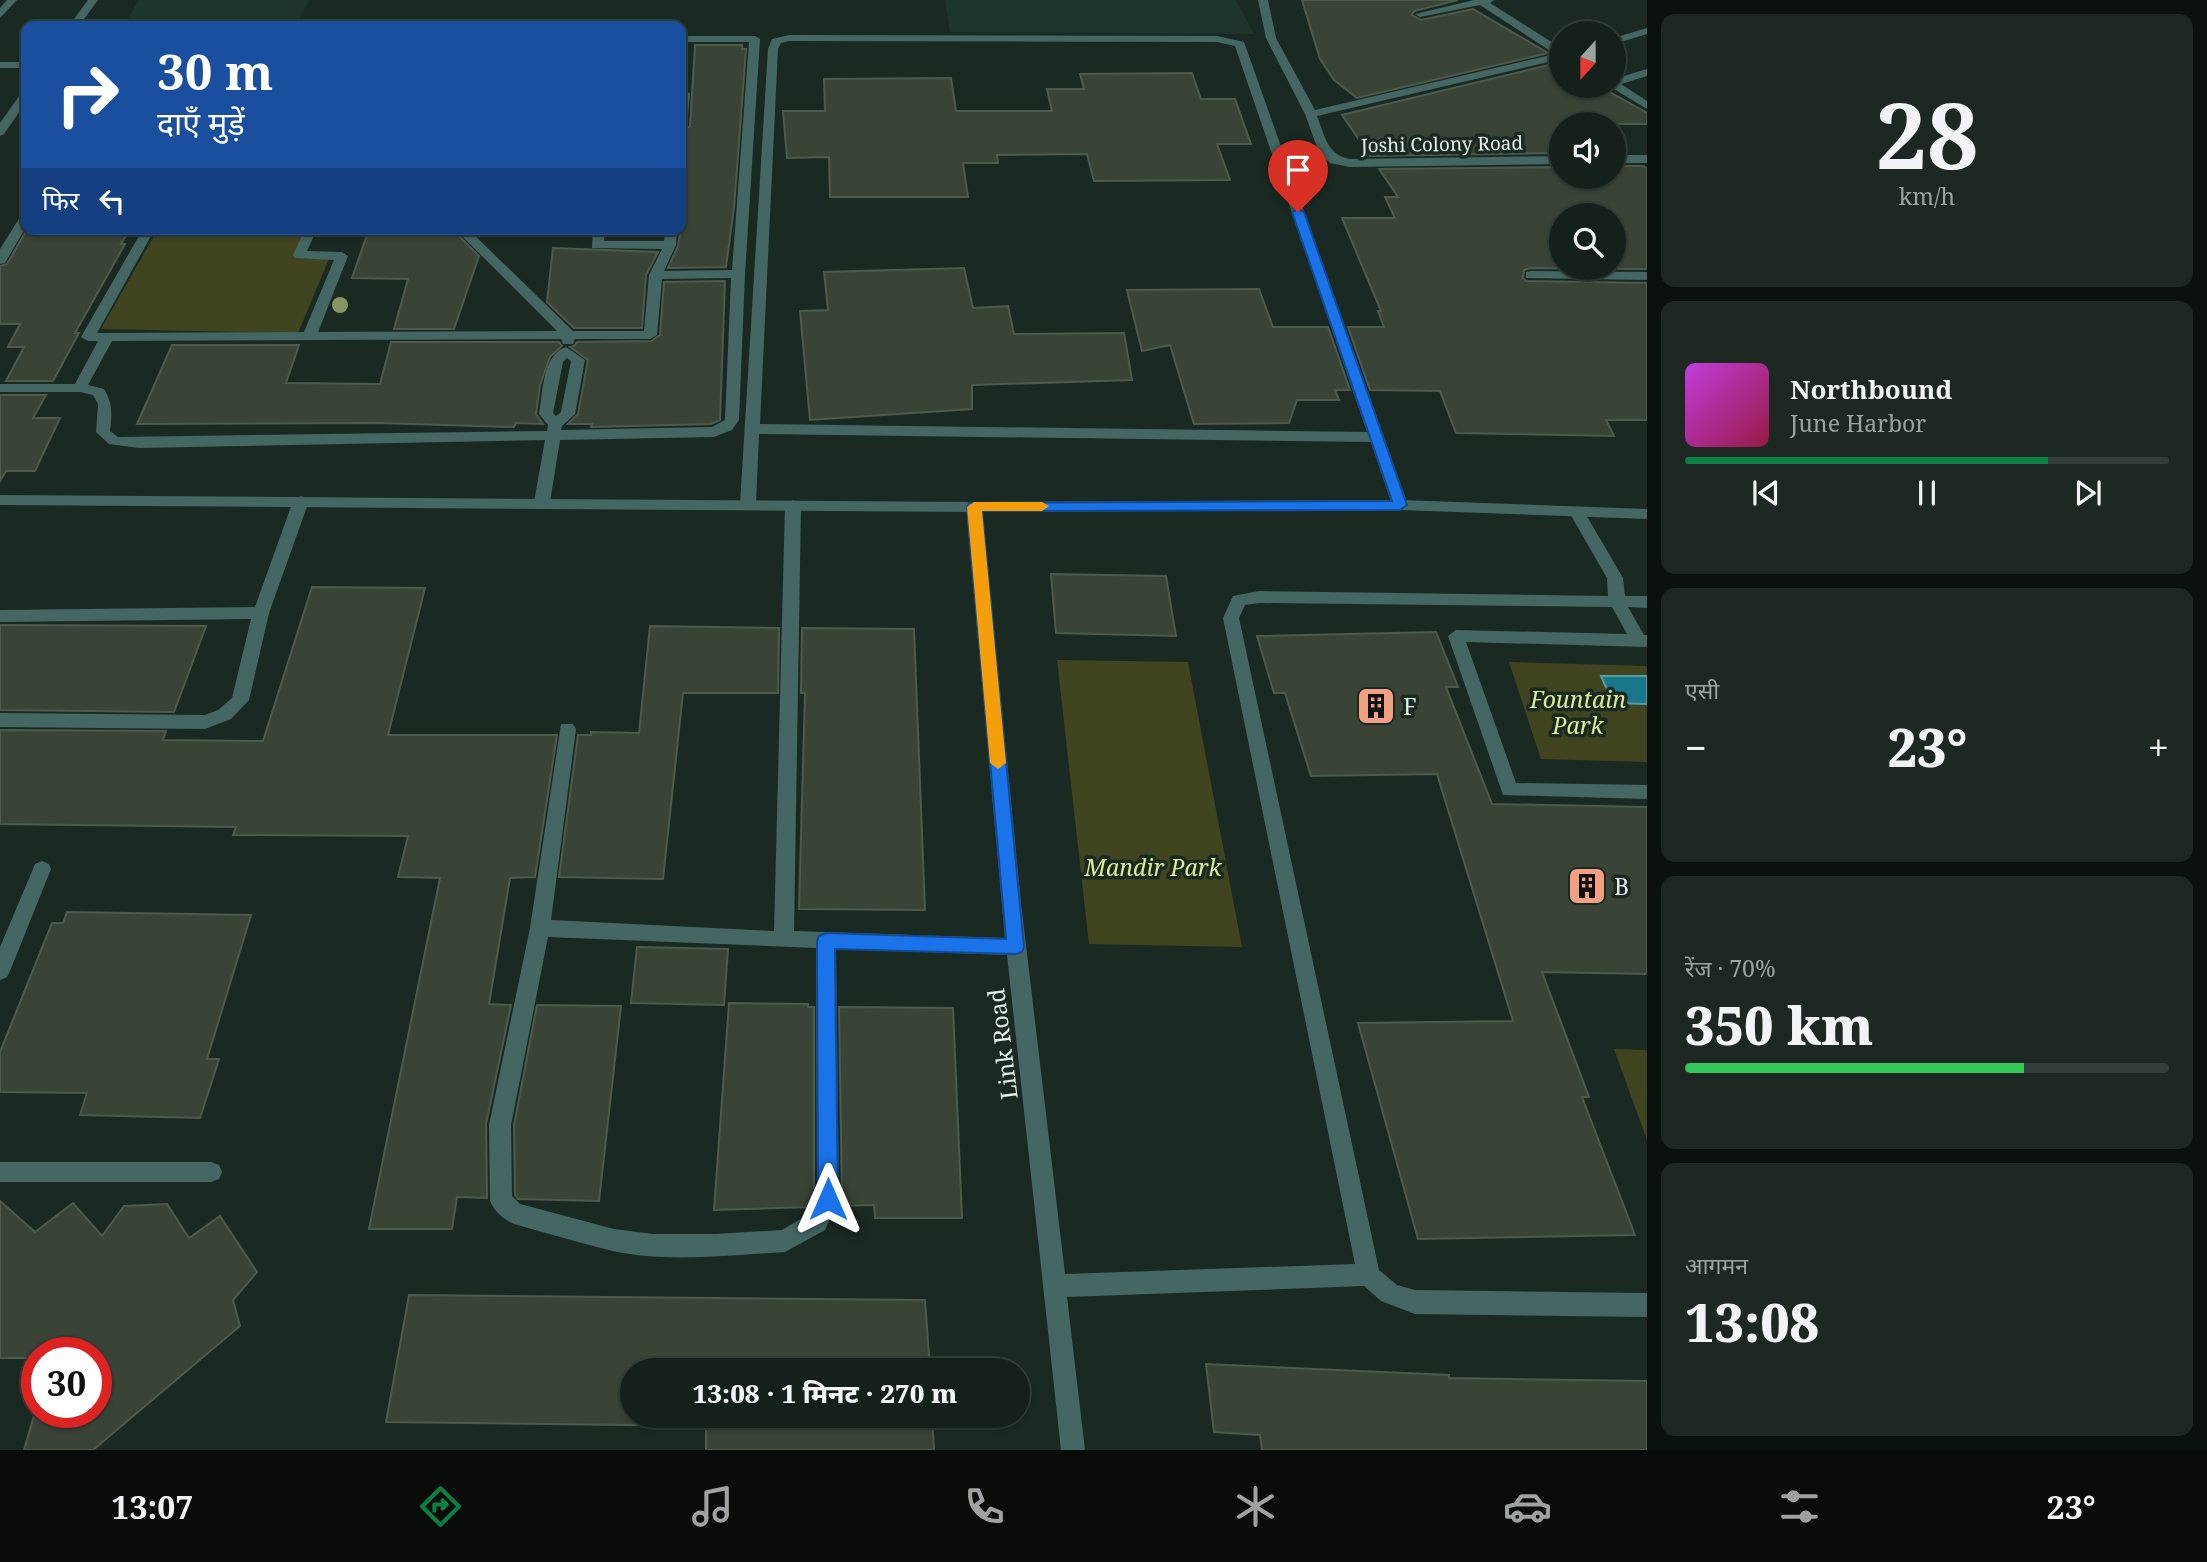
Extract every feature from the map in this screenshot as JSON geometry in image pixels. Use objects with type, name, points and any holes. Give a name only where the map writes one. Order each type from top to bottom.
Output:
[{"type":"street","points":[[0,15],[12,0]]},
{"type":"street","points":[[78,21],[93,0]]},
{"type":"street","name":"Joshi Colony Road","points":[[1263,0],[1271,38],[1311,114],[1325,153],[1334,160],[1350,163],[1549,160]]},
{"type":"street","points":[[1420,14],[1484,1],[1549,46]]},
{"type":"street","points":[[1626,37],[1647,31]]},
{"type":"street","points":[[0,388],[80,388],[99,392],[105,404],[103,432],[114,442],[554,430],[714,432],[727,427],[733,420],[738,274],[755,38],[686,38]]},
{"type":"street","points":[[748,504],[773,48],[776,41],[789,38],[1217,39],[1240,44],[1400,505]]},
{"type":"street","points":[[1311,114],[1549,57]]},
{"type":"street","points":[[0,65],[21,65]]},
{"type":"street","points":[[1626,80],[1647,72]]},
{"type":"street","points":[[1626,92],[1647,106]]},
{"type":"street","points":[[0,132],[21,101]]},
{"type":"street","points":[[1626,159],[1647,159]]},
{"type":"street","points":[[0,260],[21,225]]},
{"type":"street","points":[[146,235],[88,337],[650,335],[656,275],[670,245],[671,235]]},
{"type":"street","points":[[308,235],[299,256],[342,256],[309,337]]},
{"type":"street","points":[[467,235],[569,335]]},
{"type":"street","points":[[598,235],[597,246],[670,245]]},
{"type":"street","points":[[656,275],[738,274]]},
{"type":"street","points":[[1531,275],[1647,276]]},
{"type":"street","points":[[554,430],[546,414],[556,360],[566,351],[569,335]]},
{"type":"street","points":[[80,388],[108,337]]},
{"type":"street","points":[[542,502],[554,430],[568,414],[578,360],[566,351]]},
{"type":"street","points":[[752,429],[1376,437]]},
{"type":"street","points":[[0,500],[974,507],[1400,505],[1647,514]]},
{"type":"street","points":[[0,720],[205,722],[222,717],[234,709],[240,700],[261,613],[301,501]]},
{"type":"street","points":[[784,940],[793,505]]},
{"type":"street","name":"Link Road","points":[[974,507],[1016,947],[1073,1450]]},
{"type":"street","points":[[1577,512],[1615,578],[1617,602],[1643,641]]},
{"type":"street","points":[[1647,602],[1259,597],[1239,600],[1231,618],[1369,1275],[1377,1286],[1391,1295],[1415,1302],[1647,1305]]},
{"type":"street","points":[[0,616],[261,613]]},
{"type":"street","points":[[1643,641],[1456,636],[1509,790],[1647,792]]},
{"type":"street","points":[[567,729],[540,928],[500,1125],[501,1201],[514,1213],[614,1240],[653,1245],[785,1241],[817,1222],[828,1199],[826,941]]},
{"type":"street","points":[[0,971],[42,869]]},
{"type":"street","points":[[540,928],[784,940],[1016,947]]},
{"type":"street","points":[[0,1172],[211,1172]]},
{"type":"street","points":[[1054,1286],[1369,1275]]},
{"type":"shaded area","points":[[139,0],[309,0],[298,21],[126,21]]},
{"type":"shaded area","points":[[945,0],[1236,0],[1254,34],[950,32]]},
{"type":"green space","points":[[155,235],[303,235],[293,258],[329,259],[298,333],[101,329]]},
{"type":"green space","name":"Mandir Park","points":[[1057,660],[1188,662],[1242,947],[1089,944]]},
{"type":"green space","name":"Fountain Park","points":[[1509,662],[1647,666],[1647,762],[1541,759]]},
{"type":"green space","points":[[1614,1049],[1647,1050],[1647,1140]]},
{"type":"water","points":[[1601,676],[1647,676],[1647,704],[1613,703]]},
{"type":"building","points":[[1302,0],[1458,0],[1414,11],[1412,15],[1421,20],[1473,9],[1548,53],[1357,98],[1334,80],[1320,59]]},
{"type":"building","points":[[695,45],[742,45],[742,49],[746,49],[734,208],[726,267],[668,268],[680,235],[686,235],[686,129],[690,126]]},
{"type":"building","points":[[1549,65],[1549,98],[1620,98],[1647,113],[1647,124],[1626,124],[1626,112],[1549,112],[1549,153],[1370,156],[1342,115]]},
{"type":"building","points":[[1192,73],[1201,99],[1235,99],[1251,144],[1217,144],[1230,180],[1094,181],[1087,154],[997,155],[998,163],[963,163],[968,197],[830,197],[829,157],[787,158],[783,111],[825,111],[824,79],[951,78],[956,111],[1052,111],[1047,89],[1084,89],[1080,74]]},
{"type":"building","points":[[1626,166],[1647,168],[1647,269],[1626,269],[1626,203],[1549,203],[1549,268],[1524,270],[1523,278],[1526,281],[1647,283],[1647,420],[1606,420],[1614,436],[1456,433],[1440,391],[1370,390],[1348,327],[1384,327],[1378,311],[1381,311],[1342,218],[1395,218],[1385,197],[1398,197],[1379,169],[1549,167],[1549,189],[1626,189]]},
{"type":"building","points":[[24,235],[126,235],[121,244],[125,244],[75,333],[79,333],[53,381],[6,381],[24,347],[8,347],[20,324],[0,324],[0,266],[7,264]]},
{"type":"building","points":[[367,235],[458,235],[479,256],[454,329],[394,329],[408,279],[352,278]]},
{"type":"building","points":[[553,248],[658,252],[646,275],[642,328],[574,328],[547,302]]},
{"type":"building","points":[[964,268],[973,308],[1008,306],[1014,334],[1124,333],[1132,380],[972,385],[972,409],[810,420],[800,311],[828,310],[824,272]]},
{"type":"building","points":[[725,281],[720,420],[711,424],[591,427],[592,424],[568,424],[578,414],[588,360],[570,347],[577,342],[651,341],[660,335],[664,282]]},
{"type":"building","points":[[1259,289],[1273,327],[1328,327],[1350,390],[1335,390],[1339,400],[1297,400],[1289,423],[1194,424],[1170,345],[1142,351],[1127,290]]},
{"type":"building","points":[[391,342],[559,342],[562,346],[550,357],[540,385],[536,414],[543,424],[516,423],[514,427],[378,423],[137,424],[172,345],[299,345],[286,383],[380,384]]},
{"type":"building","points":[[0,395],[46,395],[33,418],[60,418],[35,471],[6,471],[0,481]]},
{"type":"building","points":[[1051,574],[1166,576],[1176,636],[1056,633]]},
{"type":"building","points":[[312,587],[425,588],[388,735],[557,735],[535,877],[510,878],[489,1004],[511,1005],[486,1124],[487,1198],[457,1197],[452,1229],[369,1229],[440,878],[398,877],[408,836],[233,835],[236,827],[0,824],[0,730],[166,731],[163,740],[263,741]]},
{"type":"building","points":[[0,625],[206,626],[174,712],[0,710]]},
{"type":"building","points":[[650,626],[779,628],[778,693],[683,693],[663,879],[559,877],[578,735],[591,735],[591,732],[639,733]]},
{"type":"building","points":[[802,628],[914,629],[925,910],[799,909],[805,693],[801,693]]},
{"type":"building","points":[[1436,632],[1458,687],[1446,687],[1492,804],[1647,807],[1647,974],[1542,972],[1589,1097],[1582,1097],[1635,1235],[1418,1239],[1358,1023],[1513,1021],[1437,774],[1311,776],[1285,693],[1274,693],[1257,636]]},
{"type":"building","points":[[67,912],[251,915],[207,1059],[219,1059],[200,1118],[80,1115],[87,1093],[0,1092],[0,1052],[52,923],[63,923]]},
{"type":"building","points":[[637,947],[728,949],[724,1005],[631,1003]]},
{"type":"building","points":[[729,1003],[808,1004],[808,1007],[814,1007],[814,1197],[810,1207],[714,1210]]},
{"type":"building","points":[[537,1005],[621,1006],[599,1201],[518,1199],[515,1195],[514,1125]]},
{"type":"building","points":[[839,1007],[953,1008],[962,1218],[875,1218],[874,1205],[839,1206],[842,1199]]},
{"type":"building","points":[[0,1201],[35,1232],[73,1203],[102,1236],[124,1206],[167,1204],[189,1238],[220,1216],[257,1272],[233,1300],[240,1326],[93,1450],[24,1450],[30,1428],[112,1428],[112,1337],[21,1337],[21,1358],[0,1358]]},
{"type":"building","points":[[409,1295],[925,1300],[929,1358],[620,1358],[620,1425],[386,1422]]},
{"type":"building","points":[[1206,1364],[1449,1375],[1449,1378],[1647,1381],[1647,1450],[1262,1450],[1260,1435],[1214,1432]]},
{"type":"building","points":[[706,1428],[933,1428],[934,1450],[706,1450]]},
{"type":"slow traffic","points":[[998,763],[974,507],[1042,506]]},
{"type":"place","name":"F","points":[[1376,706]]},
{"type":"place","name":"B","points":[[1587,886]]},
{"type":"route","points":[[828,1199],[826,941],[1016,947],[974,507],[1400,505],[1298,212]]}]
